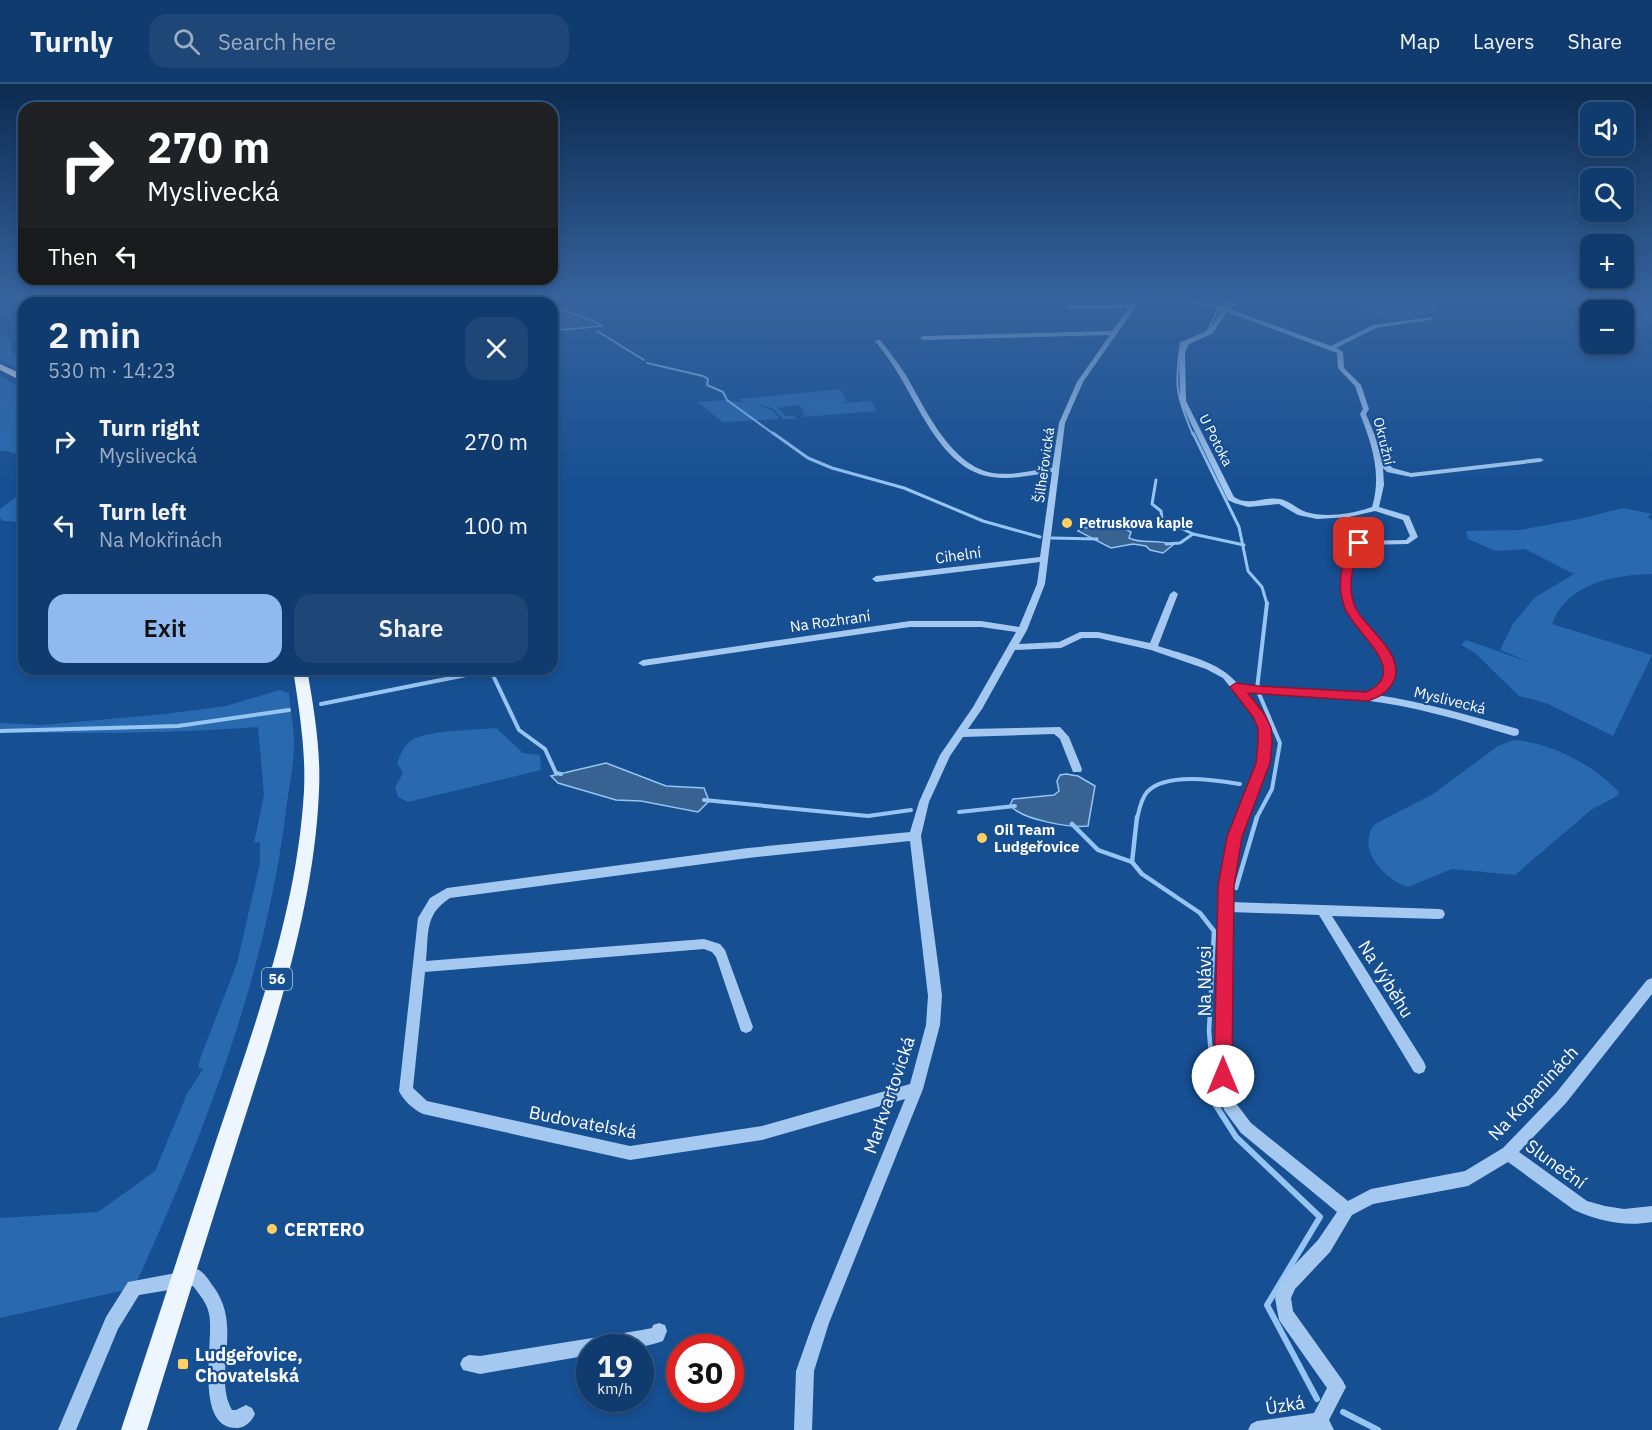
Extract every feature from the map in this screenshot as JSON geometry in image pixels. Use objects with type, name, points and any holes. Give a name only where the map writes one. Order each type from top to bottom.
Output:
[{"type":"main road","points":[[0,367],[18,376]]},
{"type":"main road","name":"56","points":[[134,1430],[246,1083],[301,892],[309,842],[313,777],[309,714],[301,675]]},
{"type":"street","points":[[892,362],[947,447],[970,468],[977,472],[1001,476],[1054,470]]},
{"type":"street","name":"Šilheřovická","points":[[1041,584],[1059,435],[1070,402],[1094,362]]},
{"type":"street","name":"U Potoka","points":[[1183,362],[1181,391],[1187,410],[1232,498],[1245,505],[1279,501],[1301,514],[1312,516],[1366,513],[1375,508]]},
{"type":"street","name":"Okružní","points":[[1341,362],[1341,368],[1358,385],[1366,409],[1363,414],[1379,461],[1379,495],[1375,508]]},
{"type":"street","points":[[1379,461],[1390,470],[1411,476],[1540,460]]},
{"type":"street","points":[[1367,697],[1383,687],[1390,671],[1388,659],[1350,609],[1346,582],[1349,557],[1359,543],[1408,542],[1414,537],[1406,518],[1375,508]]},
{"type":"street","name":"Cihelní","points":[[876,579],[1044,559]]},
{"type":"street","name":"Markvartovická","points":[[803,1430],[805,1371],[821,1323],[916,1089],[933,1024],[935,996],[915,836],[924,802],[959,733],[977,710],[1013,647],[1041,584]]},
{"type":"street","points":[[1153,646],[1174,594]]},
{"type":"street","name":"Na Rozhraní","points":[[643,663],[910,624],[981,624],[1022,630]]},
{"type":"street","name":"Na Návsi","points":[[1013,647],[1061,645],[1080,635],[1098,635],[1153,646],[1209,667],[1226,676],[1258,715],[1264,728],[1263,763],[1235,837],[1224,907],[1223,1076],[1229,1105],[1246,1128],[1347,1210]]},
{"type":"street","name":"Myslivecká","points":[[1236,687],[1258,691],[1367,697],[1514,732]]},
{"type":"street","points":[[959,733],[1056,730],[1064,737],[1077,769]]},
{"type":"street","name":"Budovatelská","points":[[915,836],[724,856],[447,893],[434,902],[424,918],[406,1091],[423,1107],[630,1153],[762,1133],[916,1089]]},
{"type":"street","points":[[1224,907],[1439,914]]},
{"type":"street","name":"Na Výběhu","points":[[1322,910],[1419,1067]]},
{"type":"street","points":[[419,968],[704,944],[716,948],[721,954],[746,1026]]},
{"type":"street","name":"Na Kopaninách","points":[[1347,1210],[1371,1197],[1468,1178],[1508,1153],[1561,1098],[1652,984]]},
{"type":"street","name":"Sluneční","points":[[1508,1153],[1579,1205],[1591,1210],[1635,1218],[1652,1214]]},
{"type":"street","points":[[1322,1425],[1337,1387],[1285,1314],[1283,1298],[1289,1283],[1324,1246],[1347,1210]]},
{"type":"street","points":[[67,1430],[112,1323],[134,1288],[197,1277],[214,1301],[219,1327],[220,1354],[217,1393],[220,1410],[227,1419],[239,1419],[246,1414]]},
{"type":"street","points":[[469,1364],[480,1365],[642,1338],[657,1335],[659,1331]]},
{"type":"street","name":"Úzká","points":[[1257,1430],[1322,1425]]},
{"type":"shaded area","points":[[4,362],[18,362],[18,369]]},
{"type":"shaded area","points":[[0,376],[18,386],[18,455],[0,451]]},
{"type":"shaded area","points":[[840,389],[847,400],[842,403],[871,401],[877,411],[803,417],[804,412],[799,405],[777,408],[786,416],[795,416],[797,419],[783,419],[774,409],[754,403],[773,411],[779,419],[723,422],[697,402],[724,400],[745,403],[739,399]]},
{"type":"shaded area","points":[[18,496],[18,522],[3,521],[0,518],[0,509]]},
{"type":"shaded area","points":[[1623,508],[1652,514],[1647,517],[1652,520],[1652,574],[1608,579],[1580,590],[1559,610],[1552,624],[1652,655],[1613,736],[1546,703],[1519,696],[1475,653],[1461,645],[1466,640],[1532,663],[1500,650],[1513,624],[1534,598],[1574,574],[1525,549],[1496,551],[1468,539],[1466,531],[1520,530]]},
{"type":"shaded area","points":[[1120,526],[1131,532],[1129,538],[1134,540],[1173,545],[1163,553],[1150,550],[1146,546],[1133,544],[1111,548],[1078,531],[1082,528]]},
{"type":"shaded area","points":[[357,675],[382,675],[363,677]]},
{"type":"shaded area","points":[[280,690],[289,693],[294,751],[277,872],[264,933],[228,1055],[160,1231],[134,1288],[0,1318],[0,1218],[98,1212],[155,1171],[187,1094],[203,1069],[198,1067],[201,1056],[237,963],[260,863],[260,842],[254,843],[264,795],[258,727],[161,732],[32,733],[0,732],[0,723],[42,725],[165,714],[226,706]]},
{"type":"shaded area","points":[[496,728],[523,753],[540,755],[541,770],[408,802],[398,797],[395,787],[403,773],[397,763],[409,742],[441,732]]},
{"type":"shaded area","points":[[1514,740],[1543,745],[1584,764],[1597,772],[1619,792],[1617,796],[1591,810],[1515,875],[1452,869],[1408,887],[1382,870],[1375,862],[1368,843],[1375,824],[1433,794],[1498,746]]},
{"type":"shaded area","points":[[606,763],[666,786],[704,788],[709,801],[698,812],[641,801],[616,800],[558,783],[551,776]]},
{"type":"shaded area","points":[[1060,775],[1078,776],[1095,786],[1088,826],[1070,826],[1035,819],[1024,815],[1010,805],[1013,799],[1054,795],[1059,791],[1057,781]]},
{"type":"waterway","points":[[1179,362],[1178,390],[1193,435]]},
{"type":"waterway","points":[[647,363],[703,376],[708,379],[707,385],[723,392],[727,400],[775,435]]},
{"type":"waterway","points":[[773,433],[808,458],[832,468],[904,488],[983,521],[1040,537]]},
{"type":"waterway","points":[[1193,433],[1239,527],[1243,545]]},
{"type":"waterway","points":[[1156,480],[1152,504],[1161,511],[1162,519],[1193,534]]},
{"type":"waterway","points":[[1166,544],[1180,543],[1193,534]]},
{"type":"waterway","points":[[1193,534],[1243,545]]},
{"type":"waterway","points":[[1052,538],[1097,539]]},
{"type":"waterway","points":[[1243,545],[1248,571],[1262,587],[1267,604]]},
{"type":"waterway","points":[[1257,817],[1272,789],[1280,743],[1257,689],[1267,604]]},
{"type":"waterway","points":[[321,704],[466,675]]},
{"type":"waterway","points":[[493,675],[519,730],[545,749],[556,773],[561,774]]},
{"type":"waterway","points":[[0,731],[178,726],[289,710]]},
{"type":"waterway","points":[[1137,819],[1147,792],[1166,782],[1191,779],[1240,784]]},
{"type":"waterway","points":[[704,800],[868,816],[911,810]]},
{"type":"waterway","points":[[959,812],[1015,806]]},
{"type":"waterway","points":[[1132,862],[1137,817]]},
{"type":"waterway","points":[[1236,888],[1257,817]]},
{"type":"waterway","points":[[1072,824],[1098,850],[1132,862]]},
{"type":"waterway","points":[[1132,862],[1142,874],[1200,913],[1214,931],[1209,1031],[1214,1089]]},
{"type":"waterway","points":[[1214,1088],[1215,1104],[1236,1137],[1320,1217],[1267,1305],[1317,1399]]},
{"type":"waterway","points":[[1343,1412],[1378,1430]]},
{"type":"place","name":"Petruskova kaple","points":[[1067,523]]},
{"type":"place","name":"Oil Team Ludgeřovice","points":[[982,838]]},
{"type":"place","name":"CERTERO","points":[[272,1229]]},
{"type":"place","name":"Ludgeřovice, Chovatelská","points":[[183,1364]]},
{"type":"route","points":[[1223,1076],[1226,886],[1235,837],[1263,763],[1265,743],[1264,728],[1258,715],[1236,687],[1258,691],[1367,697],[1379,691],[1387,682],[1390,671],[1388,659],[1350,609],[1346,571],[1349,557],[1359,543]]}]
